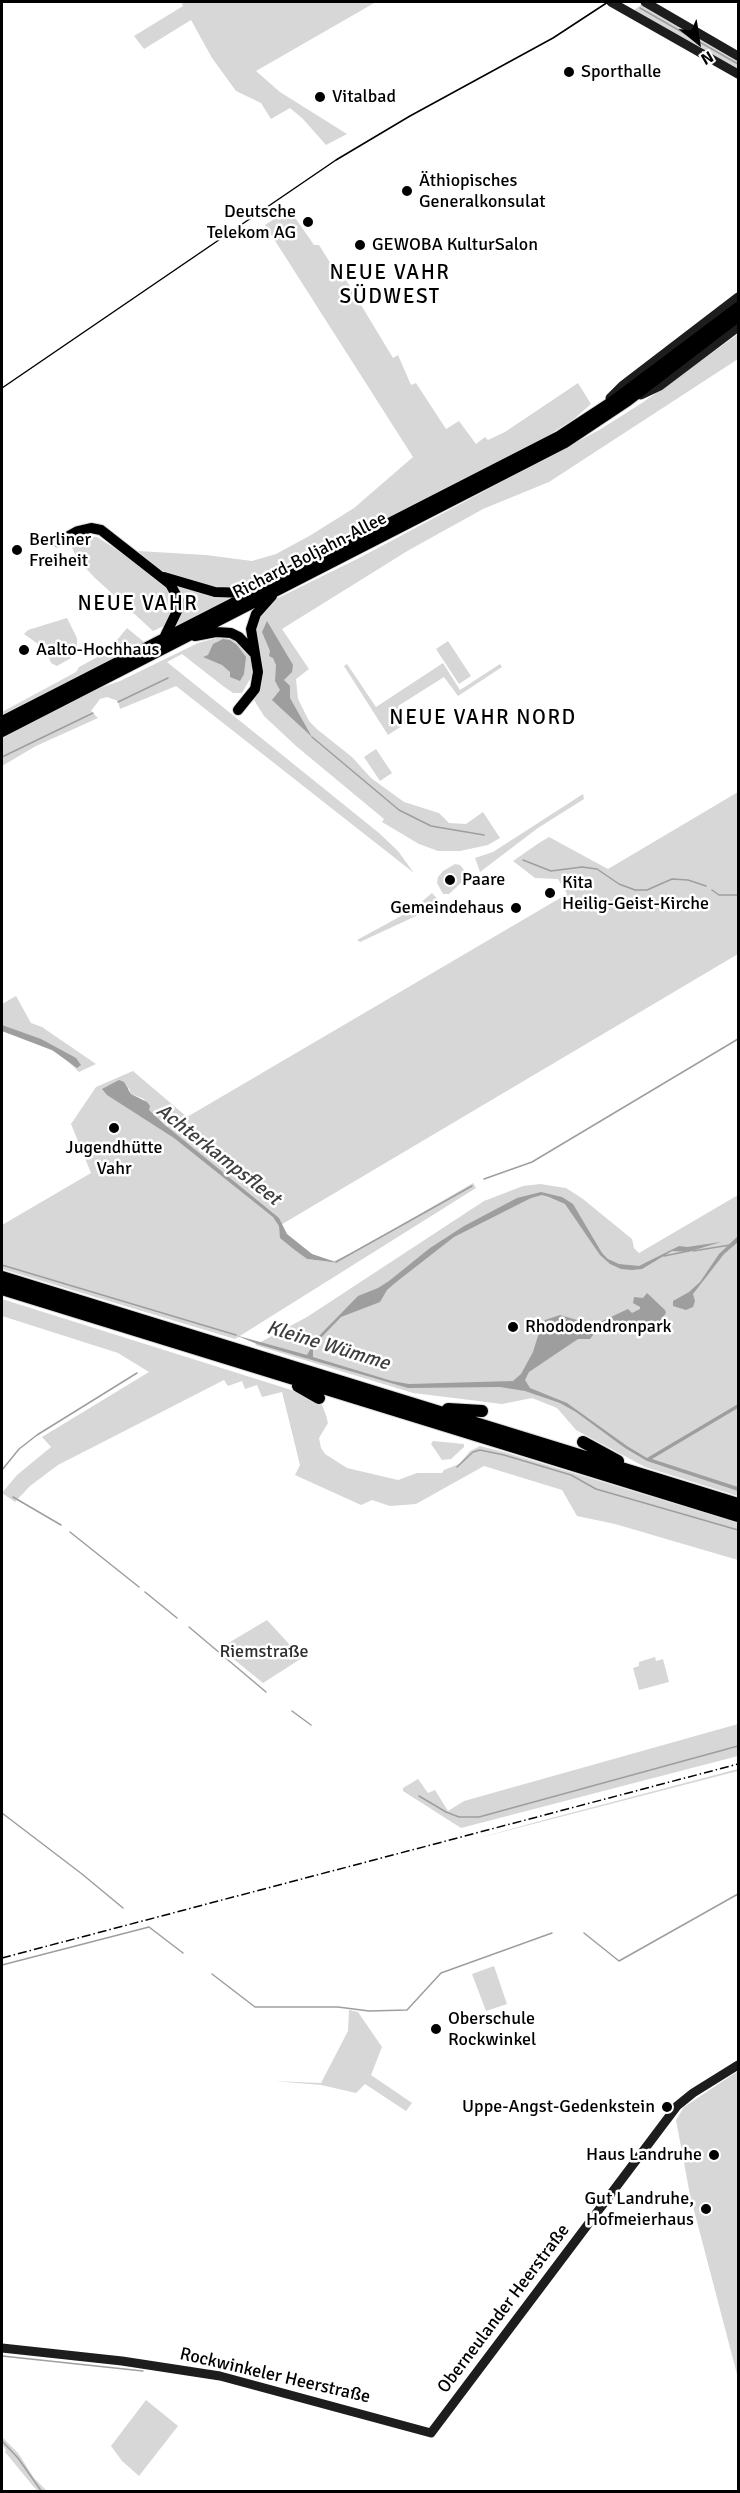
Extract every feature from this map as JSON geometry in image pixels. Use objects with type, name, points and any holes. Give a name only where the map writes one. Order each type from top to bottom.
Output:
[{"type":"highway","points":[[2,1277],[738,1504]]},
{"type":"highway","points":[[2,1289],[738,1516]]},
{"type":"highway","points":[[245,1364],[320,1398]]},
{"type":"highway","points":[[413,1404],[454,1410],[482,1411]]},
{"type":"highway","points":[[584,1442],[611,1457],[675,1484]]},
{"type":"highway","points":[[481,1444],[536,1453]]},
{"type":"main road","points":[[611,2],[738,74]]},
{"type":"main road","points":[[645,2],[738,56]]},
{"type":"main road","name":"Richard-Boljahn-Allee","points":[[591,417],[623,385],[738,297]]},
{"type":"main road","name":"Richard-Boljahn-Allee","points":[[2,721],[529,453],[591,417],[738,307]]},
{"type":"main road","name":"Richard-Boljahn-Allee","points":[[2,732],[548,452],[594,425],[628,401],[738,317]]},
{"type":"main road","name":"Richard-Boljahn-Allee","points":[[628,401],[660,386],[738,327]]},
{"type":"main road","points":[[58,542],[78,531],[91,528],[101,530],[170,584],[179,600],[175,617],[164,638]]},
{"type":"main road","points":[[156,573],[215,592],[233,594],[254,592]]},
{"type":"main road","points":[[238,710],[255,689],[258,672],[251,628],[254,620],[277,591]]},
{"type":"main road","points":[[186,637],[216,632],[231,633],[239,637],[253,652]]},
{"type":"main road","name":"Oberneulander Heerstraße","points":[[431,2433],[669,2118],[693,2093],[738,2065]]},
{"type":"main road","name":"Rockwinkeler Heerstraße","points":[[2,2348],[122,2361],[220,2376],[431,2433]]},
{"type":"green space","points":[[181,2],[376,2],[256,71],[280,92],[347,134],[326,145],[290,108],[271,119],[261,103],[236,91],[212,58],[191,20],[144,49],[134,36],[183,6]]},
{"type":"green space","points":[[642,4],[738,59],[738,71],[633,11]]},
{"type":"green space","points":[[289,209],[314,245],[319,245],[342,282],[346,280],[393,358],[398,355],[411,385],[416,383],[446,429],[459,421],[476,444],[485,437],[488,440],[505,432],[578,383],[591,404],[574,419],[533,445],[372,529],[355,534],[249,585],[216,588],[168,576],[138,551],[206,555],[252,561],[276,554],[354,508],[413,457],[265,225]]},
{"type":"green space","points":[[738,334],[738,359],[549,482],[483,509],[409,550],[282,629],[309,669],[296,679],[298,699],[309,721],[318,730],[352,757],[371,778],[404,802],[439,813],[449,823],[466,824],[483,812],[500,838],[488,845],[460,851],[438,851],[419,844],[382,822],[384,819],[296,746],[264,716],[254,700],[262,683],[263,669],[255,622],[274,600],[361,557],[599,430],[642,403]]},
{"type":"green space","points":[[84,536],[97,537],[125,555],[169,590],[176,607],[168,624],[153,631],[94,577],[78,560],[72,548],[73,544]]},
{"type":"green space","points":[[175,586],[223,598],[232,598],[174,630]]},
{"type":"green space","points":[[67,618],[77,638],[77,645],[71,658],[57,666],[51,663],[45,649],[24,634],[28,630]]},
{"type":"green space","points":[[127,628],[144,642],[2,717],[2,712],[76,672],[79,667],[107,652]]},
{"type":"green space","points":[[221,637],[234,637],[247,649],[251,657],[252,676],[242,693],[233,693],[182,654],[167,662],[379,833],[398,851],[414,873],[176,686],[120,709],[118,701],[107,697],[100,699],[91,711],[98,718],[36,746],[2,766],[2,738],[97,689],[120,681],[198,643]]},
{"type":"green space","points":[[448,641],[471,676],[459,684],[436,649]]},
{"type":"green space","points":[[443,663],[460,690],[500,664],[502,667],[458,696],[444,677],[398,706],[408,722],[388,735],[344,666],[347,664],[376,707]]},
{"type":"green space","points":[[376,749],[392,773],[380,781],[364,757]]},
{"type":"green space","points":[[738,792],[738,954],[279,1226],[296,1251],[307,1259],[338,1263],[334,1261],[360,1249],[473,1183],[476,1188],[235,1339],[2,1269],[2,1225],[91,1173],[71,1124],[96,1087],[133,1071],[187,1117],[567,894],[558,879],[535,878],[513,861],[549,837],[608,869]],"holes":[[[129,1088],[131,1094],[144,1099],[148,1110],[168,1127],[164,1130],[117,1100]]]},
{"type":"green space","points":[[583,794],[584,799],[538,828],[480,872],[475,858],[493,852]]},
{"type":"green space","points":[[455,864],[460,865],[464,870],[464,880],[449,894],[443,894],[437,883],[438,877]]},
{"type":"green space","points":[[432,893],[440,902],[429,910],[360,942],[357,940],[412,910]]},
{"type":"green space","points":[[16,996],[31,1023],[42,1027],[96,1064],[79,1072],[59,1053],[2,1031],[2,1004]]},
{"type":"green space","name":"Rhododendronpark","points":[[540,1184],[566,1188],[583,1199],[632,1239],[634,1248],[639,1253],[738,1195],[738,1496],[645,1467],[576,1430],[557,1408],[532,1398],[502,1404],[413,1393],[255,1345],[307,1317],[484,1201],[523,1186]]},
{"type":"green space","points":[[2,1299],[304,1394],[322,1405],[326,1415],[328,1423],[319,1438],[321,1448],[325,1454],[347,1468],[398,1480],[417,1473],[442,1473],[459,1464],[470,1451],[480,1446],[738,1523],[738,1560],[615,1524],[577,1516],[562,1490],[484,1466],[416,1504],[390,1506],[372,1500],[361,1505],[295,1475],[300,1465],[282,1392],[262,1397],[257,1385],[245,1389],[242,1381],[228,1386],[224,1380],[58,1465],[30,1486],[15,1502],[2,1493],[17,1475],[51,1447],[42,1437],[149,1372],[118,1353],[2,1316]]},
{"type":"green space","points":[[433,1441],[464,1444],[464,1447],[451,1459],[442,1460],[431,1444]]},
{"type":"green space","name":"Riemstraße","points":[[267,1620],[302,1658],[263,1683],[220,1648]]},
{"type":"green space","points":[[655,1657],[656,1661],[663,1659],[669,1682],[639,1690],[633,1668],[639,1666],[639,1662]]},
{"type":"green space","points":[[738,1724],[738,1756],[461,1828],[403,1791],[403,1788],[418,1779],[428,1793],[435,1790],[448,1811],[464,1801]]},
{"type":"green space","points":[[738,1769],[738,1771],[475,1839],[540,1821]]},
{"type":"green space","points":[[494,1966],[507,2004],[486,2011],[472,1974]]},
{"type":"green space","points":[[349,2010],[358,2012],[382,2047],[371,2075],[412,2103],[406,2111],[365,2084],[356,2093],[321,2085],[274,2081],[321,2083],[348,2031]]},
{"type":"green space","points":[[738,2071],[738,2378],[690,2195],[676,2120],[684,2107]]},
{"type":"green space","points":[[146,2400],[178,2426],[139,2476],[122,2461],[111,2446]]},
{"type":"green space","points":[[2,2437],[18,2453],[34,2478],[47,2491],[38,2491],[33,2486],[5,2452]]},
{"type":"shaded area","points":[[267,621],[293,665],[292,672],[284,680],[290,686],[290,698],[312,737],[272,700],[280,690],[275,681],[276,665],[273,658],[269,656],[270,651],[262,632]]},
{"type":"shaded area","points":[[223,639],[230,640],[237,645],[246,657],[244,674],[240,681],[230,677],[230,672],[222,665],[203,657],[208,655],[213,644]]},
{"type":"shaded area","points":[[2,1025],[41,1039],[76,1058],[81,1065],[77,1068],[52,1050],[2,1031]]},
{"type":"shaded area","points":[[119,1080],[124,1082],[131,1094],[147,1102],[150,1106],[149,1110],[165,1125],[279,1218],[287,1234],[312,1254],[339,1263],[307,1259],[296,1251],[280,1238],[279,1226],[273,1217],[174,1138],[107,1095],[102,1089]]},
{"type":"shaded area","points":[[541,1192],[562,1197],[573,1204],[602,1253],[619,1264],[639,1266],[679,1246],[721,1242],[688,1252],[672,1251],[642,1269],[621,1269],[610,1264],[600,1255],[565,1204],[542,1195],[531,1198],[454,1237],[387,1290],[380,1302],[341,1317],[313,1347],[313,1357],[409,1384],[513,1381],[521,1374],[533,1352],[545,1320],[560,1315],[587,1323],[600,1322],[628,1309],[632,1313],[640,1309],[633,1303],[634,1297],[643,1298],[647,1293],[665,1310],[666,1313],[660,1321],[648,1326],[631,1324],[614,1335],[602,1330],[596,1331],[590,1339],[578,1339],[529,1372],[525,1380],[530,1388],[567,1403],[647,1458],[738,1404],[738,1408],[652,1459],[738,1487],[738,1491],[647,1461],[576,1412],[560,1403],[525,1391],[500,1387],[408,1388],[257,1344],[235,1335],[307,1355],[316,1339],[358,1296],[389,1281],[430,1248],[464,1226],[517,1198]]},
{"type":"shaded area","points":[[738,1236],[738,1242],[724,1254],[693,1294],[695,1301],[693,1307],[686,1310],[673,1306],[673,1301],[689,1292],[700,1282],[719,1254]]},
{"type":"waterway","points":[[640,8],[738,64]]},
{"type":"waterway","points":[[118,702],[168,678]]},
{"type":"waterway","points":[[2,757],[93,713]]},
{"type":"waterway","points":[[312,737],[399,810],[431,826],[484,835]]},
{"type":"waterway","points":[[523,860],[551,871],[582,867],[597,869],[619,884],[635,890],[647,890],[672,879],[688,880],[706,886]]},
{"type":"waterway","points":[[712,890],[719,895],[738,895]]},
{"type":"waterway","points":[[484,1179],[532,1162],[738,1039]]},
{"type":"waterway","points":[[336,1262],[472,1186]]},
{"type":"waterway","points":[[693,1251],[730,1245]]},
{"type":"waterway","points":[[664,1256],[689,1251]]},
{"type":"waterway","name":"Kleine Wümme","points":[[2,1265],[236,1335]]},
{"type":"waterway","points":[[2,1470],[19,1449],[37,1435],[137,1373]]},
{"type":"waterway","points":[[457,1467],[473,1452],[480,1450],[504,1455],[571,1475],[596,1489],[738,1530]]},
{"type":"waterway","points":[[13,1497],[61,1525]]},
{"type":"waterway","points":[[70,1532],[139,1587]]},
{"type":"waterway","points":[[145,1592],[177,1618]]},
{"type":"waterway","points":[[189,1627],[266,1692]]},
{"type":"waterway","points":[[292,1711],[311,1725]]},
{"type":"waterway","points":[[419,1796],[459,1817],[479,1817],[738,1746]]},
{"type":"waterway","points":[[2,1813],[123,1908]]},
{"type":"waterway","points":[[584,1933],[619,1961],[738,1894]]},
{"type":"waterway","points":[[2,1965],[149,1927],[183,1953]]},
{"type":"waterway","points":[[212,1974],[255,2007],[407,2010],[441,1973],[552,1933]]},
{"type":"waterway","points":[[2,2356],[143,2371]]},
{"type":"waterway","points":[[2,2441],[18,2458],[42,2492]]},
{"type":"tram line","points":[[2,388],[336,160],[410,116],[553,38],[608,2]]},
{"type":"railway","points":[[2,1958],[738,1764]]},
{"type":"place","name":"Sporthalle","points":[[569,72]]},
{"type":"place","name":"Vitalbad","points":[[320,97]]},
{"type":"place","name":"Äthiopisches Generalkonsulat","points":[[407,191]]},
{"type":"place","name":"Deutsche Telekom AG","points":[[308,222]]},
{"type":"place","name":"GEWOBA KulturSalon","points":[[360,245]]},
{"type":"place","name":"Berliner Freiheit","points":[[17,550]]},
{"type":"place","name":"Aalto-Hochhaus","points":[[24,650]]},
{"type":"place","name":"Paare","points":[[450,880]]},
{"type":"place","name":"Kita Heilig-Geist-Kirche","points":[[550,893]]},
{"type":"place","name":"Gemeindehaus","points":[[516,908]]},
{"type":"place","name":"Jugendhütte Vahr","points":[[114,1128]]},
{"type":"place","name":"Rhododendronpark","points":[[513,1327]]},
{"type":"place","name":"Oberschule Rockwinkel","points":[[436,2029]]},
{"type":"place","name":"Uppe-Angst-Gedenkstein","points":[[667,2107]]},
{"type":"place","name":"Haus Landruhe","points":[[714,2155]]},
{"type":"place","name":"Gut Landruhe, Hofmeierhaus","points":[[706,2209]]},
{"type":"district","name":"NEUE VAHR SÜDWEST","points":[[390,285]]},
{"type":"district","name":"NEUE VAHR","points":[[138,604]]},
{"type":"district","name":"NEUE VAHR NORD","points":[[483,718]]},
{"type":"water label","name":"Achterkampsfleet","points":[[218,1155]]}]
